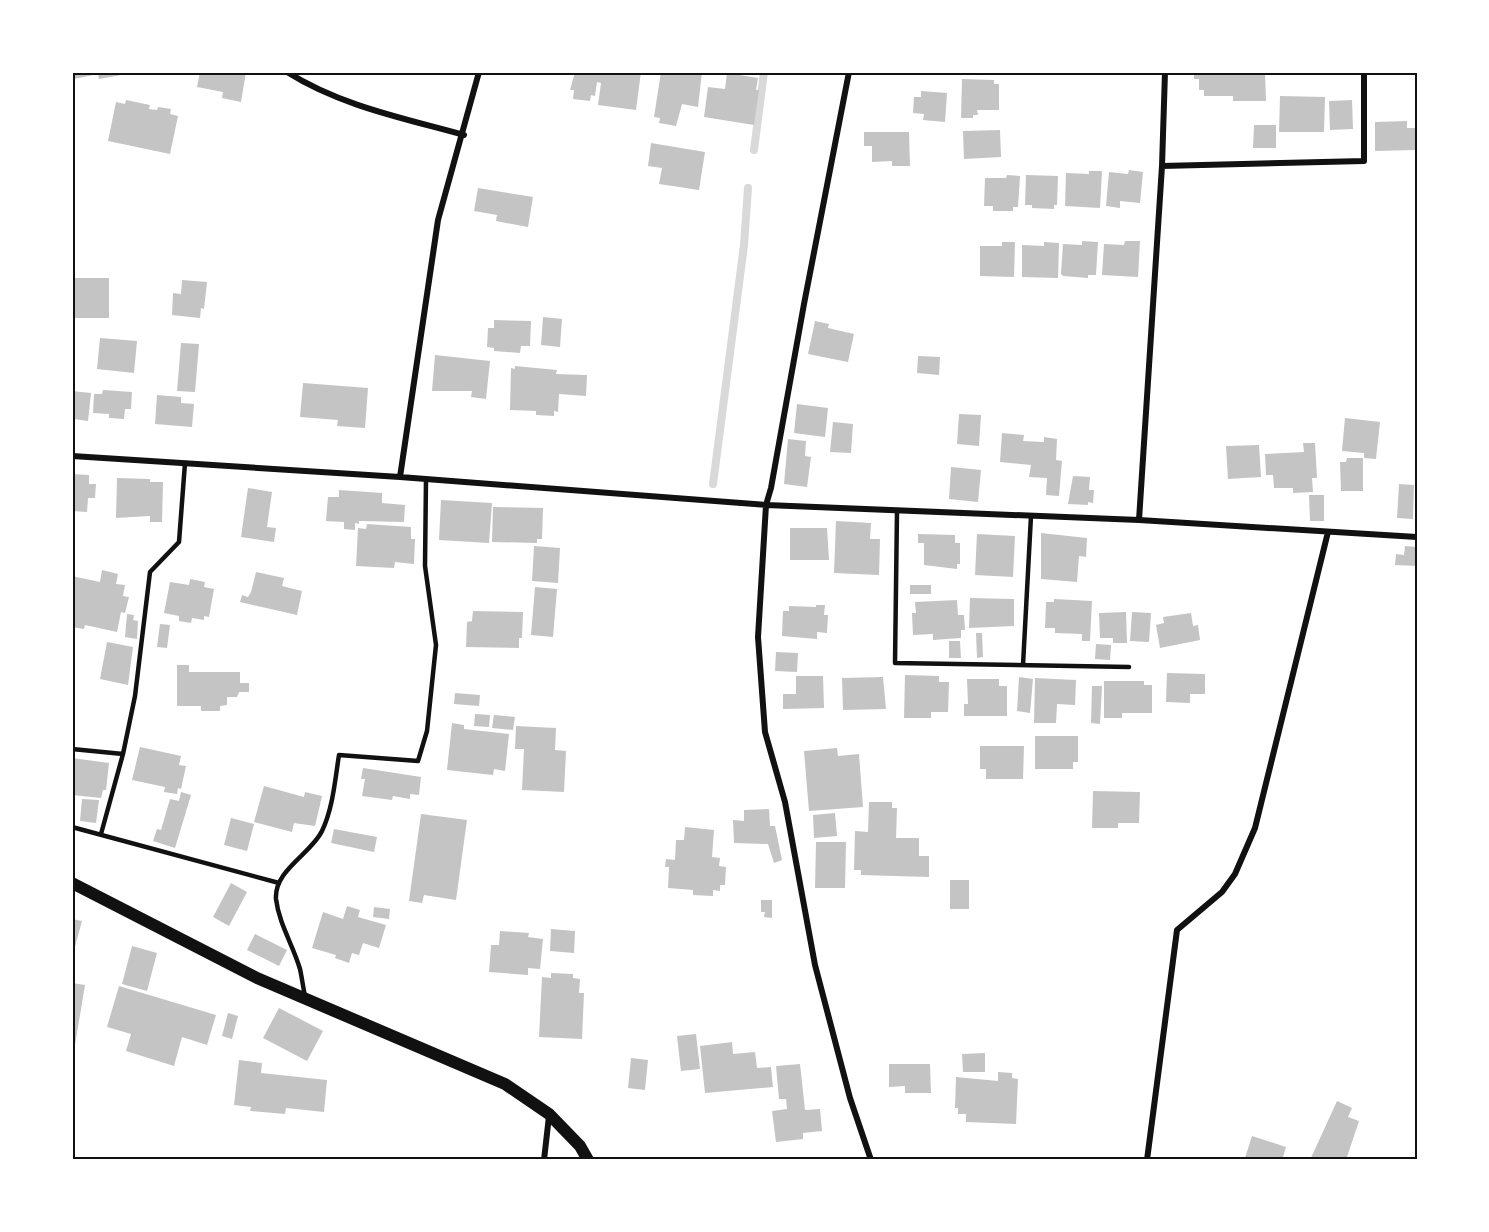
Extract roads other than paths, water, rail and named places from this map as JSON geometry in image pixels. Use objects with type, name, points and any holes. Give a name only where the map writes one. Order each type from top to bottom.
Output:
[{"type":"main road","points":[[72,883],[257,978],[505,1084],[549,1114],[580,1146],[588,1160]]},
{"type":"street","points":[[287,72],[311,87],[346,102],[464,135]]},
{"type":"street","points":[[400,477],[438,220],[446,183],[464,135],[479,72]]},
{"type":"street","points":[[849,72],[766,505],[758,637],[765,732],[784,802],[815,965],[850,1098],[871,1160]]},
{"type":"street","points":[[1139,520],[1162,166],[1165,72]]},
{"type":"street","points":[[1162,166],[1364,161],[1364,72]]},
{"type":"street","points":[[72,456],[400,477],[766,505],[1139,520],[1417,537]]},
{"type":"street","points":[[1147,1160],[1177,930],[1222,892],[1235,874],[1255,828],[1328,532]]},
{"type":"street","points":[[544,1160],[549,1114]]},
{"type":"lane","points":[[101,834],[123,754],[145,630],[150,572],[179,542],[184,463]]},
{"type":"lane","points":[[305,999],[300,969],[282,923],[276,897],[279,883],[322,831],[330,805],[339,755],[418,761],[428,731],[436,645],[425,566],[426,479]]},
{"type":"lane","points":[[897,511],[895,663],[1129,667]]},
{"type":"lane","points":[[1023,665],[1031,516]]},
{"type":"lane","points":[[72,749],[123,754]]},
{"type":"lane","points":[[72,827],[279,883]]},
{"type":"waterway","points":[[754,150],[764,72]]},
{"type":"waterway","points":[[713,484],[744,245],[748,188]]}]
